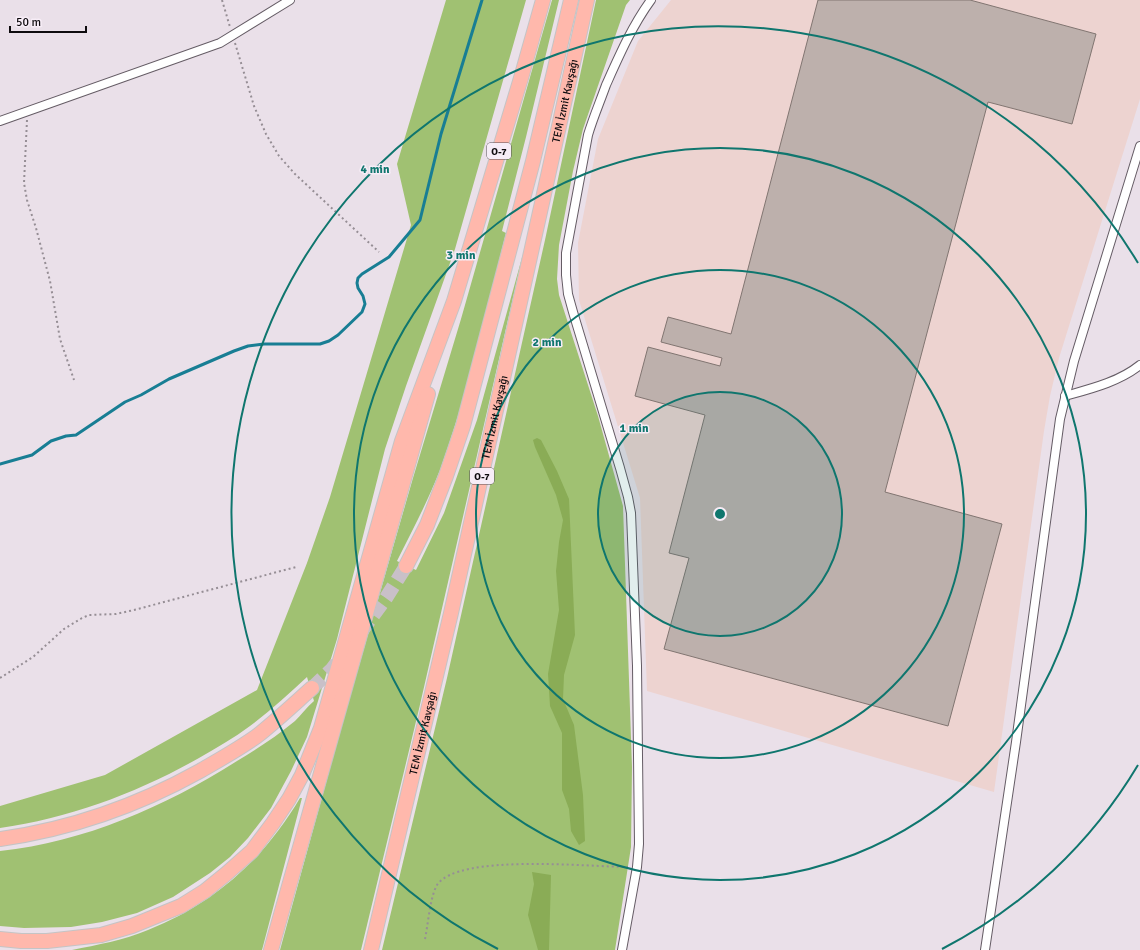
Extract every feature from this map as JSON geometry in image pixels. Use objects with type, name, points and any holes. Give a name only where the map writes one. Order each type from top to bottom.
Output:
[{"type":"highway","name":"O-7","points":[[271,950],[454,301],[543,0]]},
{"type":"highway","points":[[406,566],[427,525],[463,426],[533,162],[571,0]]},
{"type":"highway","name":"TEM İzmit Kavşağı","points":[[371,950],[452,613],[587,0]]},
{"type":"highway","points":[[0,939],[47,941],[101,935],[155,917],[181,906],[205,891],[252,851],[289,799],[302,775],[321,728],[402,441],[454,301]]},
{"type":"highway","points":[[0,839],[45,831],[82,822],[108,814],[146,799],[224,758],[257,736],[312,688]]},
{"type":"street","points":[[0,122],[220,43],[290,0]]},
{"type":"street","points":[[622,950],[637,868],[639,820],[637,666],[631,513],[620,468],[568,294],[566,253],[592,120],[626,41],[651,0]]},
{"type":"street","points":[[985,950],[1016,742],[1060,419],[1074,361],[1140,146]]},
{"type":"street","points":[[1065,396],[1104,384],[1132,372],[1140,365]]},
{"type":"path","points":[[222,0],[254,106],[266,134],[279,156],[295,174],[379,252]]},
{"type":"path","points":[[27,112],[24,183],[27,200],[50,281],[60,339],[74,380]]},
{"type":"path","points":[[0,678],[33,657],[64,629],[89,615],[116,614],[134,610],[296,567]]},
{"type":"path","points":[[425,939],[433,893],[438,884],[444,878],[455,872],[477,868],[526,863],[637,868]]},
{"type":"shaded area","points":[[671,0],[1140,0],[1140,99],[1059,358],[1050,396],[994,792],[647,691],[640,498],[579,300],[578,243],[598,139],[638,41]]},
{"type":"green space","points":[[446,0],[526,0],[455,249],[385,449],[337,639],[307,737],[291,771],[271,808],[248,838],[230,857],[210,873],[173,897],[137,913],[102,922],[71,927],[24,928],[0,926],[0,851],[63,839],[124,820],[153,807],[182,793],[259,747],[295,721],[314,701],[307,677],[244,730],[176,771],[127,793],[77,811],[26,824],[0,828],[0,806],[105,775],[257,690],[307,563],[330,497],[411,225],[397,164]]},
{"type":"green space","points":[[552,0],[559,0],[502,231],[506,233],[468,382],[440,470],[425,505],[397,561],[416,570],[444,513],[477,420],[523,254],[419,709],[361,950],[280,950],[341,728],[413,478],[461,319]]},
{"type":"green space","points":[[596,0],[630,0],[626,5],[583,129],[573,171],[559,245],[557,279],[559,295],[598,416],[623,506],[632,767],[631,847],[615,950],[382,950],[447,678],[545,240]]},
{"type":"green space","points":[[537,438],[541,440],[569,499],[575,635],[564,675],[563,699],[574,725],[583,795],[585,841],[579,845],[571,831],[569,809],[562,790],[562,733],[550,706],[548,674],[559,610],[556,571],[563,520],[556,495],[535,447],[533,440]]},
{"type":"green space","points":[[300,798],[302,798],[262,950],[72,950],[139,934],[195,907],[216,893],[253,860],[270,841]]},
{"type":"green space","points":[[532,872],[551,875],[549,950],[538,950],[528,915],[534,884]]},
{"type":"building","points":[[818,0],[970,0],[1096,34],[1072,124],[988,102],[885,492],[1002,524],[948,726],[664,649],[689,558],[669,553],[705,415],[635,396],[648,347],[720,366],[722,358],[661,342],[668,317],[731,334]]},
{"type":"waterway","points":[[0,464],[32,455],[51,441],[66,436],[76,435],[125,402],[141,395],[169,379],[234,351],[248,346],[264,344],[320,344],[329,341],[338,335],[362,312],[365,304],[363,296],[358,288],[358,278],[389,257],[420,220],[441,134],[482,0]]},
{"type":"tunnel","points":[[361,632],[386,598],[406,566]]},
{"type":"tunnel","points":[[312,688],[332,669],[342,656]]}]
